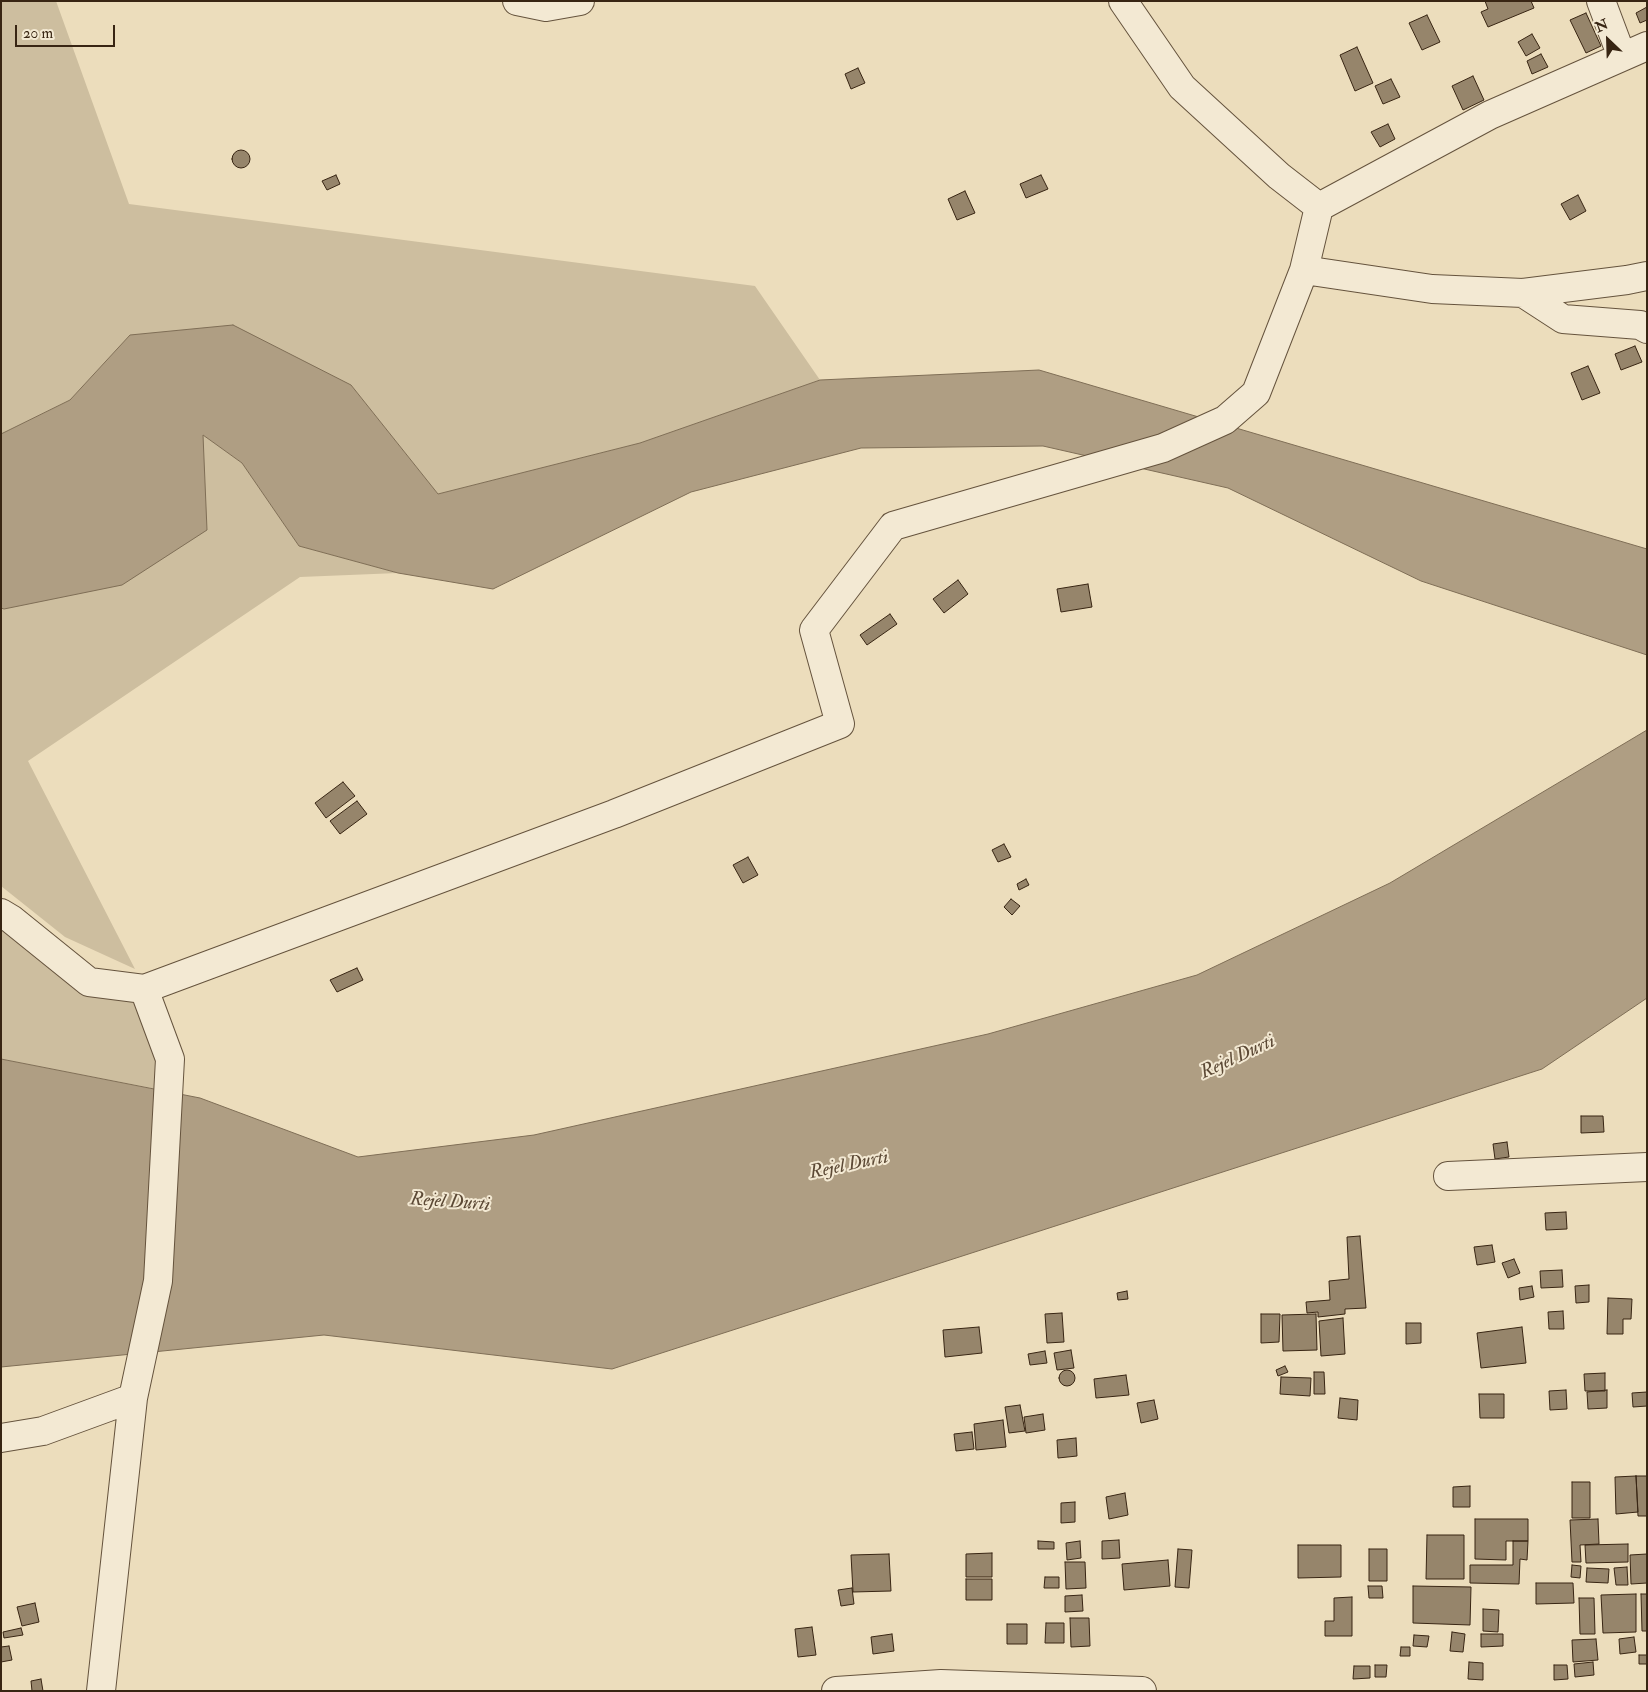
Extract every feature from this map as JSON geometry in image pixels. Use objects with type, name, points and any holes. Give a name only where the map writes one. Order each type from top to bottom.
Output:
[{"type":"street","points":[[517,1],[546,7],[580,1]]},
{"type":"street","points":[[1123,1],[1182,87],[1279,176],[1319,208]]},
{"type":"street","points":[[1601,1],[1622,57]]},
{"type":"street","points":[[1,913],[89,982],[144,989],[614,814],[840,724],[814,630],[893,526],[1164,448],[1224,420],[1256,394],[1304,270],[1319,208],[1490,115],[1647,46]]},
{"type":"street","points":[[1304,270],[1432,288],[1523,293],[1647,276]]},
{"type":"street","points":[[1523,293],[1563,319],[1640,325],[1647,329]]},
{"type":"street","points":[[101,1691],[133,1398],[158,1281],[170,1059],[144,989]]},
{"type":"street","points":[[1448,1176],[1647,1167]]},
{"type":"street","points":[[1,1438],[43,1431],[133,1398]]},
{"type":"street","points":[[836,1691],[941,1687],[1142,1691]]},
{"type":"shaded area","points":[[1,1],[56,1],[129,204],[755,286],[820,380],[640,443],[438,494],[351,385],[130,335],[70,400],[1,434]]},
{"type":"shaded area","points":[[202,434],[242,463],[299,546],[398,573],[300,577],[28,761],[135,969],[65,937],[1,886],[1,608],[4,609]]},
{"type":"shaded area","points":[[1,926],[78,992],[135,1000],[161,1061],[156,1089],[1,1059]]},
{"type":"water","points":[[233,325],[351,385],[438,494],[640,443],[820,380],[1039,370],[1647,549],[1647,655],[1421,581],[1228,488],[1043,446],[861,448],[691,492],[493,589],[398,573],[299,546],[242,463],[203,435],[207,530],[122,585],[4,609],[1,608],[1,434],[70,400],[130,335]]},
{"type":"water","name":"Rejel Durti","points":[[1647,730],[1647,998],[1542,1069],[612,1369],[324,1335],[1,1367],[1,1059],[200,1098],[358,1157],[534,1135],[988,1034],[1197,975],[1390,883]]},
{"type":"building","points":[[1485,1],[1531,1],[1534,8],[1488,27],[1481,12],[1488,9]]},
{"type":"building","points":[[1647,7],[1647,20],[1640,23],[1636,13]]},
{"type":"building","points":[[1586,13],[1601,46],[1586,53],[1570,20]]},
{"type":"building","points":[[1427,15],[1440,42],[1422,50],[1409,23]]},
{"type":"building","points":[[1532,34],[1540,48],[1526,56],[1518,42]]},
{"type":"building","points":[[1357,47],[1373,83],[1355,91],[1340,55]]},
{"type":"building","points":[[1541,54],[1548,67],[1532,74],[1527,61]]},
{"type":"building","points":[[858,68],[865,83],[851,89],[845,74]]},
{"type":"building","points":[[1473,76],[1484,100],[1463,110],[1452,86]]},
{"type":"building","points":[[1391,79],[1400,97],[1383,104],[1375,86]]},
{"type":"building","points":[[1388,124],[1395,139],[1380,147],[1371,132]]},
{"type":"building","points":[[237,150],[245,150],[250,155],[248,166],[237,168],[232,163],[232,155]]},
{"type":"building","points":[[336,175],[340,184],[327,190],[322,181]]},
{"type":"building","points":[[1041,175],[1048,189],[1026,198],[1020,184]]},
{"type":"building","points":[[965,191],[975,213],[957,220],[948,199]]},
{"type":"building","points":[[1578,195],[1586,211],[1570,220],[1561,204]]},
{"type":"building","points":[[1635,346],[1642,362],[1621,370],[1615,354]]},
{"type":"building","points":[[1588,366],[1600,393],[1582,400],[1571,373]]},
{"type":"building","points":[[958,580],[968,594],[944,613],[933,599]]},
{"type":"building","points":[[1088,584],[1092,607],[1061,612],[1057,589]]},
{"type":"building","points":[[890,614],[897,624],[867,645],[860,635]]},
{"type":"building","points":[[343,782],[355,796],[326,818],[315,803]]},
{"type":"building","points":[[357,801],[367,814],[340,834],[330,821]]},
{"type":"building","points":[[1004,844],[1011,857],[998,862],[992,850]]},
{"type":"building","points":[[748,857],[758,875],[743,883],[733,865]]},
{"type":"building","points":[[1026,879],[1029,885],[1019,890],[1017,884]]},
{"type":"building","points":[[1011,899],[1020,906],[1012,915],[1004,907]]},
{"type":"building","points":[[357,968],[363,980],[337,992],[330,980]]},
{"type":"building","points":[[1581,1116],[1603,1116],[1604,1132],[1581,1133]]},
{"type":"building","points":[[1507,1142],[1509,1157],[1495,1159],[1493,1144]]},
{"type":"building","points":[[1566,1212],[1567,1229],[1546,1230],[1545,1213]]},
{"type":"building","points":[[1360,1236],[1366,1308],[1345,1309],[1345,1314],[1318,1317],[1318,1312],[1307,1313],[1306,1302],[1330,1300],[1329,1281],[1349,1279],[1347,1237]]},
{"type":"building","points":[[1492,1245],[1495,1262],[1477,1265],[1474,1247]]},
{"type":"building","points":[[1514,1259],[1520,1273],[1508,1278],[1502,1263]]},
{"type":"building","points":[[1562,1270],[1563,1287],[1541,1288],[1540,1271]]},
{"type":"building","points":[[1589,1285],[1589,1302],[1576,1303],[1575,1286]]},
{"type":"building","points":[[1532,1286],[1534,1297],[1520,1300],[1519,1288]]},
{"type":"building","points":[[1127,1291],[1128,1299],[1118,1300],[1117,1293]]},
{"type":"building","points":[[1608,1298],[1632,1299],[1631,1319],[1623,1319],[1623,1334],[1607,1334]]},
{"type":"building","points":[[1563,1311],[1564,1329],[1549,1329],[1548,1312]]},
{"type":"building","points":[[1062,1313],[1064,1342],[1047,1343],[1045,1314]]},
{"type":"building","points":[[1261,1314],[1280,1314],[1279,1342],[1261,1343]]},
{"type":"building","points":[[1316,1314],[1317,1350],[1283,1351],[1282,1315]]},
{"type":"building","points":[[1343,1318],[1345,1354],[1321,1356],[1319,1321]]},
{"type":"building","points":[[1406,1323],[1421,1323],[1421,1343],[1406,1344]]},
{"type":"building","points":[[979,1327],[982,1353],[945,1357],[943,1330]]},
{"type":"building","points":[[1522,1327],[1526,1363],[1481,1368],[1477,1333]]},
{"type":"building","points":[[1071,1350],[1074,1368],[1057,1370],[1054,1353]]},
{"type":"building","points":[[1045,1351],[1047,1363],[1030,1365],[1028,1354]]},
{"type":"building","points":[[1285,1366],[1288,1372],[1278,1376],[1276,1370]]},
{"type":"building","points":[[1064,1370],[1070,1370],[1075,1375],[1073,1384],[1064,1386],[1059,1381],[1059,1375]]},
{"type":"building","points":[[1314,1372],[1324,1372],[1325,1394],[1314,1394]]},
{"type":"building","points":[[1605,1373],[1605,1391],[1585,1391],[1584,1374]]},
{"type":"building","points":[[1126,1375],[1129,1395],[1096,1398],[1094,1379]]},
{"type":"building","points":[[1281,1377],[1311,1378],[1310,1396],[1280,1394]]},
{"type":"building","points":[[1566,1390],[1567,1409],[1550,1410],[1549,1391]]},
{"type":"building","points":[[1607,1390],[1607,1408],[1588,1409],[1587,1392]]},
{"type":"building","points":[[1647,1392],[1647,1406],[1633,1407],[1632,1393]]},
{"type":"building","points":[[1479,1394],[1504,1394],[1504,1418],[1480,1418]]},
{"type":"building","points":[[1340,1398],[1358,1400],[1357,1420],[1338,1418]]},
{"type":"building","points":[[1154,1400],[1158,1419],[1141,1423],[1137,1403]]},
{"type":"building","points":[[1020,1405],[1025,1431],[1009,1433],[1005,1407]]},
{"type":"building","points":[[1043,1414],[1045,1430],[1026,1433],[1024,1417]]},
{"type":"building","points":[[1003,1420],[1006,1447],[976,1450],[974,1424]]},
{"type":"building","points":[[972,1432],[974,1449],[956,1451],[954,1434]]},
{"type":"building","points":[[1076,1438],[1077,1456],[1058,1458],[1057,1440]]},
{"type":"building","points":[[1636,1476],[1638,1512],[1616,1514],[1615,1477]]},
{"type":"building","points":[[1636,1476],[1647,1476],[1647,1516],[1638,1516]]},
{"type":"building","points":[[1572,1482],[1590,1482],[1590,1518],[1572,1518]]},
{"type":"building","points":[[1470,1486],[1470,1507],[1453,1507],[1453,1487]]},
{"type":"building","points":[[1125,1493],[1128,1515],[1109,1519],[1106,1497]]},
{"type":"building","points":[[1075,1502],[1075,1522],[1061,1523],[1061,1503]]},
{"type":"building","points":[[1475,1519],[1528,1519],[1528,1541],[1506,1541],[1506,1560],[1475,1559]]},
{"type":"building","points":[[1598,1519],[1599,1544],[1580,1545],[1581,1562],[1572,1562],[1570,1520]]},
{"type":"building","points":[[1427,1535],[1464,1535],[1464,1579],[1426,1579]]},
{"type":"building","points":[[1119,1540],[1120,1558],[1102,1559],[1102,1541]]},
{"type":"building","points":[[1038,1541],[1054,1542],[1054,1549],[1038,1549]]},
{"type":"building","points":[[1080,1541],[1081,1558],[1067,1560],[1066,1543]]},
{"type":"building","points":[[1513,1541],[1528,1541],[1527,1560],[1520,1559],[1519,1584],[1470,1583],[1470,1565],[1513,1565]]},
{"type":"building","points":[[1628,1544],[1628,1562],[1586,1563],[1585,1545]]},
{"type":"building","points":[[1298,1545],[1341,1545],[1341,1577],[1298,1578]]},
{"type":"building","points":[[1178,1549],[1192,1550],[1189,1588],[1175,1587]]},
{"type":"building","points":[[1369,1549],[1387,1549],[1387,1581],[1369,1581]]},
{"type":"building","points":[[992,1553],[992,1577],[966,1577],[966,1554]]},
{"type":"building","points":[[889,1554],[891,1591],[853,1592],[851,1555]]},
{"type":"building","points":[[1647,1554],[1647,1583],[1631,1584],[1630,1555]]},
{"type":"building","points":[[1168,1560],[1170,1586],[1124,1590],[1122,1564]]},
{"type":"building","points":[[1065,1562],[1085,1562],[1086,1588],[1066,1589]]},
{"type":"building","points":[[1572,1565],[1581,1566],[1580,1578],[1571,1577]]},
{"type":"building","points":[[1627,1567],[1628,1585],[1616,1585],[1614,1568]]},
{"type":"building","points":[[1587,1568],[1609,1569],[1608,1583],[1586,1582]]},
{"type":"building","points":[[1045,1577],[1059,1577],[1059,1588],[1044,1588]]},
{"type":"building","points":[[966,1579],[992,1579],[992,1600],[966,1600]]},
{"type":"building","points":[[1536,1583],[1573,1583],[1574,1603],[1536,1604]]},
{"type":"building","points":[[1368,1586],[1382,1586],[1383,1598],[1369,1598]]},
{"type":"building","points":[[1413,1586],[1471,1587],[1470,1625],[1413,1623]]},
{"type":"building","points":[[852,1588],[854,1604],[841,1606],[838,1590]]},
{"type":"building","points":[[1636,1594],[1636,1632],[1603,1633],[1601,1595]]},
{"type":"building","points":[[1641,1594],[1647,1594],[1647,1631],[1642,1631]]},
{"type":"building","points":[[1082,1595],[1083,1611],[1065,1612],[1065,1596]]},
{"type":"building","points":[[1352,1597],[1352,1636],[1325,1636],[1325,1621],[1334,1621],[1334,1598]]},
{"type":"building","points":[[1579,1598],[1594,1598],[1595,1634],[1580,1634]]},
{"type":"building","points":[[35,1603],[39,1622],[22,1626],[17,1607]]},
{"type":"building","points":[[1483,1609],[1499,1610],[1498,1632],[1483,1631]]},
{"type":"building","points":[[1070,1618],[1089,1618],[1090,1646],[1071,1647]]},
{"type":"building","points":[[1046,1623],[1064,1623],[1064,1643],[1045,1643]]},
{"type":"building","points":[[1007,1624],[1027,1624],[1027,1644],[1007,1644]]},
{"type":"building","points":[[812,1627],[816,1655],[798,1657],[795,1629]]},
{"type":"building","points":[[21,1628],[23,1635],[4,1638],[3,1632]]},
{"type":"building","points":[[1452,1632],[1465,1634],[1463,1652],[1450,1651]]},
{"type":"building","points":[[892,1634],[894,1651],[873,1654],[871,1637]]},
{"type":"building","points":[[1481,1634],[1503,1634],[1503,1646],[1481,1647]]},
{"type":"building","points":[[1414,1635],[1429,1636],[1427,1647],[1413,1646]]},
{"type":"building","points":[[1634,1637],[1636,1652],[1620,1654],[1619,1639]]},
{"type":"building","points":[[1596,1639],[1598,1660],[1573,1662],[1572,1640]]},
{"type":"building","points":[[9,1646],[12,1660],[1,1662],[1,1647]]},
{"type":"building","points":[[1401,1647],[1410,1647],[1410,1656],[1400,1656]]},
{"type":"building","points":[[1639,1655],[1647,1655],[1647,1664],[1639,1664]]},
{"type":"building","points":[[1469,1662],[1483,1663],[1483,1680],[1468,1679]]},
{"type":"building","points":[[1593,1662],[1594,1675],[1575,1677],[1574,1664]]},
{"type":"building","points":[[1375,1665],[1387,1665],[1386,1677],[1375,1677]]},
{"type":"building","points":[[1554,1665],[1567,1665],[1568,1679],[1554,1680]]},
{"type":"building","points":[[1354,1666],[1370,1666],[1370,1678],[1353,1679]]},
{"type":"building","points":[[41,1679],[43,1691],[32,1691],[31,1681]]}]
